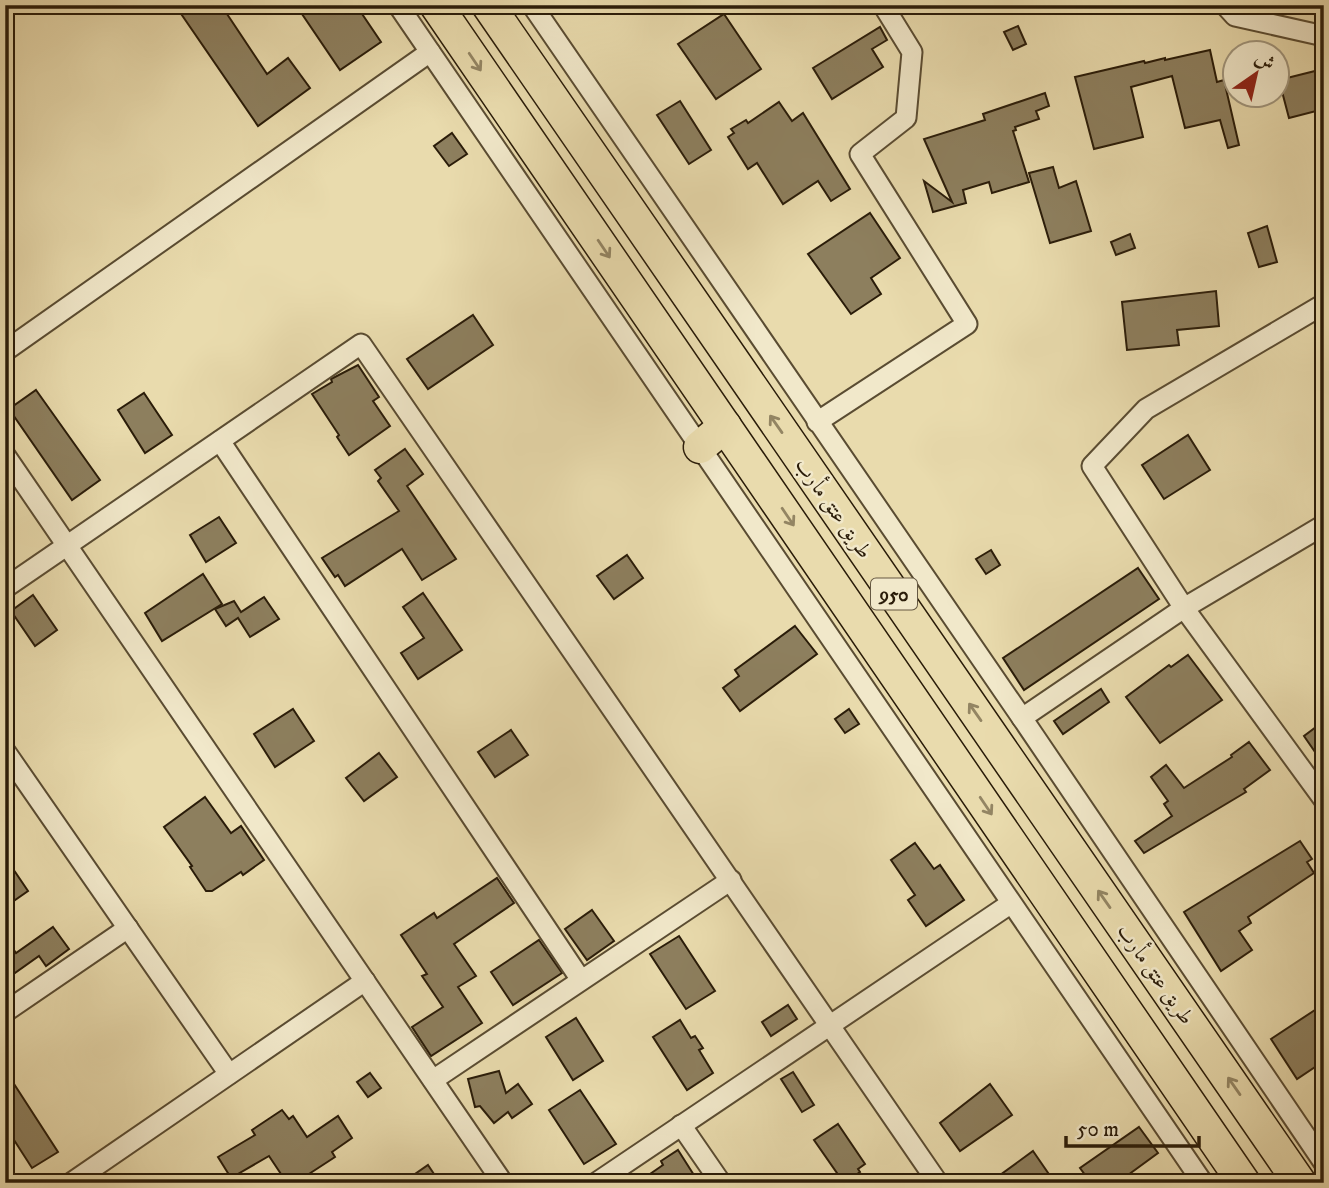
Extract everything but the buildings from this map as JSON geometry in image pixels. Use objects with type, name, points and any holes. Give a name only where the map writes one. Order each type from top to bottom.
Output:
[{"type":"main road","name":"طريق عتق مأرب","points":[[436,5],[1244,1183]]},
{"type":"main road","name":"طريق عتق مأرب","points":[[488,5],[1300,1183]]},
{"type":"main road","points":[[663,336],[696,309]]},
{"type":"main road","points":[[700,447],[725,426]]},
{"type":"street","points":[[398,5],[1203,1183]]},
{"type":"street","points":[[531,5],[1324,1163]]},
{"type":"street","points":[[817,422],[967,324],[860,154],[906,118],[912,52],[883,5]]},
{"type":"street","points":[[1225,5],[1235,16],[1324,36]]},
{"type":"street","points":[[5,351],[430,52]]},
{"type":"street","points":[[1324,304],[1146,409],[1092,466],[1184,608],[1324,800]]},
{"type":"street","points":[[5,588],[360,344],[938,1183]]},
{"type":"street","points":[[220,441],[581,981]]},
{"type":"street","points":[[5,455],[503,1183]]},
{"type":"street","points":[[1021,718],[1184,608],[1324,525]]},
{"type":"street","points":[[5,751],[229,1074]]},
{"type":"street","points":[[433,1080],[731,880]]},
{"type":"street","points":[[596,1183],[1010,904]]},
{"type":"street","points":[[5,1012],[128,928]]},
{"type":"street","points":[[71,1183],[365,981]]},
{"type":"street","points":[[681,1125],[721,1183]]}]
